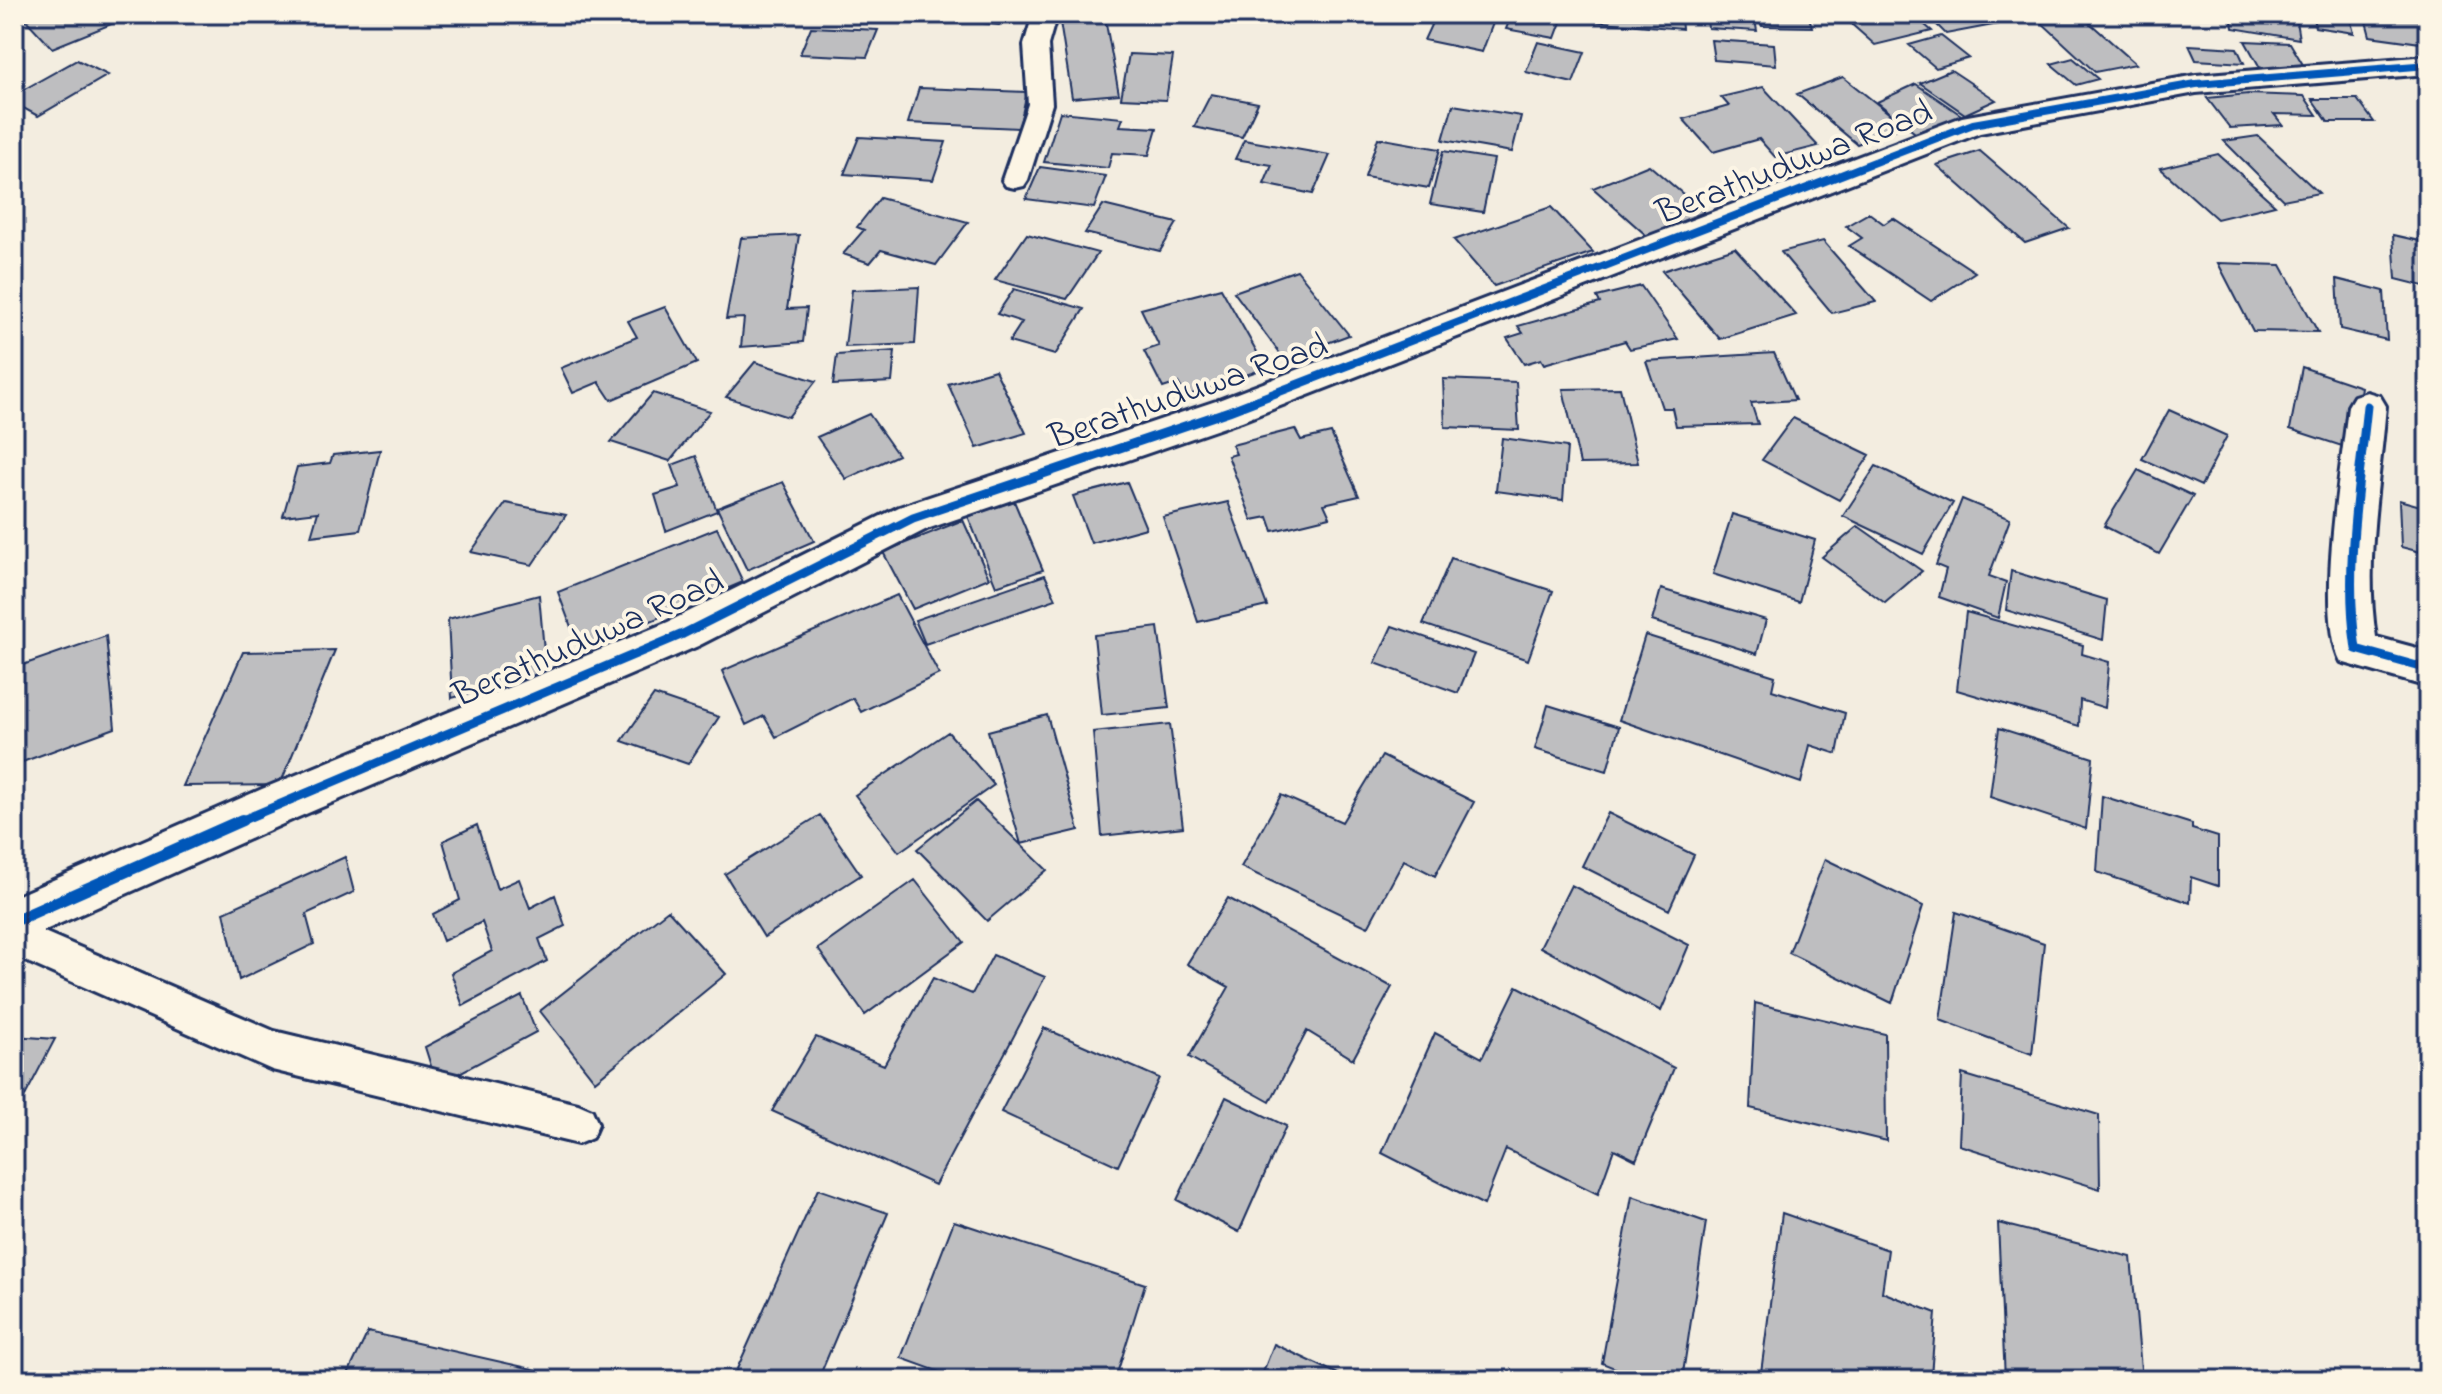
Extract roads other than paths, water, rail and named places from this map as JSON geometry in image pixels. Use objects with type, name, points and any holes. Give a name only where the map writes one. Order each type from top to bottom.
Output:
[{"type":"street","name":"Berathuduwa Road","points":[[14,921],[278,804],[683,634],[913,518],[1244,406],[1973,124],[2196,84],[2428,65]]},
{"type":"street","points":[[2367,406],[2352,565],[2351,615],[2356,649],[2428,669]]},
{"type":"lane","points":[[1015,180],[1040,104],[1036,45],[1045,14]]},
{"type":"lane","points":[[14,937],[272,1050],[578,1124]]}]
